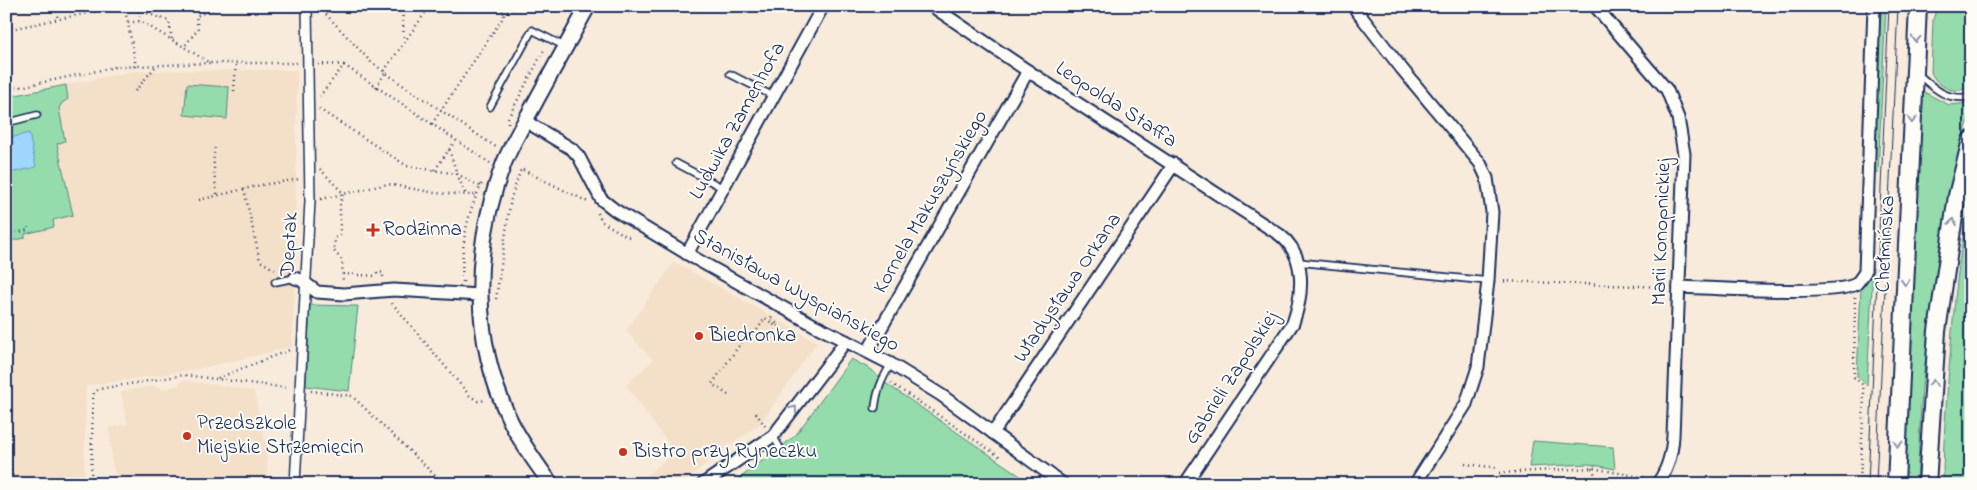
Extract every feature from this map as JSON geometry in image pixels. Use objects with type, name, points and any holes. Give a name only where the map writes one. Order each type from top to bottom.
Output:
[{"type":"main road","name":"Chełmińska","points":[[1896,484],[1918,6]]},
{"type":"main road","points":[[1927,484],[1937,331],[1957,196],[1971,140]]},
{"type":"street","name":"Deptak","points":[[296,484],[302,345],[300,280],[310,201],[311,103],[307,6]]},
{"type":"street","points":[[550,484],[510,421],[490,367],[484,339],[480,295],[483,242],[493,196],[510,150],[588,6]]},
{"type":"street","name":"Ludwika Zamenhofa","points":[[687,254],[823,6]]},
{"type":"street","name":"Leopolda Staffa","points":[[932,6],[1028,71],[1174,164],[1280,235]]},
{"type":"street","points":[[1353,6],[1480,163],[1487,178],[1492,212],[1488,281],[1478,367],[1473,387],[1466,404],[1415,484]]},
{"type":"street","name":"Marii Konopnickiej","points":[[1595,6],[1667,90],[1678,118],[1684,154],[1672,452],[1668,466],[1659,482]]},
{"type":"street","name":"Chełmińska","points":[[1679,288],[1783,290],[1836,288],[1856,284],[1865,272],[1874,6]]},
{"type":"street","name":"Kornela Makuszyńskiego","points":[[868,351],[1028,71]]},
{"type":"street","name":"Stanisława Wyspiańskiego","points":[[525,120],[572,149],[579,157],[601,198],[615,210],[687,254],[814,326],[868,351],[888,369],[941,395],[1063,484]]},
{"type":"street","name":"Władysława Orkana","points":[[993,433],[1174,164]]},
{"type":"street","name":"Gabrieli Zapolskiej","points":[[1186,484],[1293,323],[1299,305],[1301,290],[1298,262],[1294,250],[1287,240],[1280,235]]},
{"type":"street","points":[[300,280],[317,292],[344,294],[383,286],[394,290],[480,295]]},
{"type":"street","points":[[703,484],[773,436],[846,341]]},
{"type":"lane","points":[[490,107],[532,30],[566,47]]},
{"type":"lane","points":[[1915,71],[1935,89],[1947,96],[1957,99],[1971,97]]},
{"type":"lane","points":[[730,74],[773,96]]},
{"type":"lane","points":[[6,123],[37,115]]},
{"type":"lane","points":[[676,163],[723,188]]},
{"type":"lane","points":[[1298,262],[1488,281]]},
{"type":"lane","points":[[275,282],[300,280]]},
{"type":"lane","points":[[875,408],[876,392],[888,369]]},
{"type":"lane","points":[[773,436],[780,448]]},
{"type":"path","points":[[55,6],[58,20]]},
{"type":"path","points":[[6,30],[123,6],[136,67]]},
{"type":"path","points":[[184,47],[198,29],[196,16],[222,6]]},
{"type":"path","points":[[318,6],[371,62],[498,148]]},
{"type":"path","points":[[402,6],[404,42]]},
{"type":"path","points":[[376,86],[430,6]]},
{"type":"path","points":[[432,124],[504,16],[501,6]]},
{"type":"path","points":[[137,8],[140,21]]},
{"type":"path","points":[[137,8],[169,21],[172,40]]},
{"type":"path","points":[[503,13],[513,9]]},
{"type":"path","points":[[128,23],[140,21],[210,63]]},
{"type":"path","points":[[6,90],[114,67],[210,63],[344,65],[490,164]]},
{"type":"path","points":[[234,91],[236,63]]},
{"type":"path","points":[[344,65],[311,103],[407,166],[456,174],[480,186]]},
{"type":"path","points":[[135,91],[156,66]]},
{"type":"path","points":[[435,170],[456,140]]},
{"type":"path","points":[[216,148],[213,153],[216,174],[215,189],[218,196]]},
{"type":"path","points":[[449,150],[456,174],[466,195]]},
{"type":"path","points":[[309,157],[343,193]]},
{"type":"path","points":[[496,301],[511,198],[521,169]]},
{"type":"path","points":[[199,200],[244,189],[309,177]]},
{"type":"path","points":[[310,201],[388,184],[435,193],[476,195]]},
{"type":"path","points":[[244,189],[260,261],[300,280]]},
{"type":"path","points":[[343,193],[340,204],[340,236],[335,238],[334,251],[342,260],[344,294]]},
{"type":"path","points":[[6,235],[28,230],[28,227]]},
{"type":"path","points":[[343,274],[375,276],[378,272],[383,273],[383,286],[470,396],[478,400],[489,400]]},
{"type":"path","points":[[1488,281],[1679,288]]},
{"type":"path","points":[[1856,284],[1854,377],[1863,385],[1864,395],[1860,484]]},
{"type":"path","points":[[728,395],[712,384],[748,333],[753,336],[765,318],[777,327],[779,325],[770,319],[774,314]]},
{"type":"path","points":[[216,378],[302,345]]},
{"type":"path","points":[[888,369],[890,383],[1000,457]]},
{"type":"path","points":[[91,484],[94,392],[98,389],[184,375],[352,396],[444,484]]},
{"type":"path","points":[[6,440],[14,484]]},
{"type":"path","points":[[1465,464],[1499,468]]},
{"type":"path","points":[[1592,468],[1599,484]]},
{"type":"path","points":[[1499,473],[1592,468],[1659,482]]},
{"type":"shaded area","points":[[297,70],[295,278],[292,347],[197,369],[86,386],[84,479],[62,484],[6,484],[6,97],[134,71]]},
{"type":"shaded area","points":[[674,262],[817,342],[760,424],[725,448],[680,484],[636,484],[675,453],[626,385],[653,360],[626,331]]},
{"type":"shaded area","name":"Przedszkole Miejskie Strzemięcin","points":[[182,380],[254,391],[266,445],[268,484],[117,484],[112,461],[109,427],[127,424],[121,392],[154,386],[163,389],[177,386]]},
{"type":"green space","points":[[1880,6],[1886,6],[1878,173],[1873,173]]},
{"type":"green space","points":[[1937,6],[1959,6],[1971,9],[1971,86],[1965,89],[1953,90],[1942,86],[1931,72],[1933,20]]},
{"type":"green space","points":[[187,84],[229,87],[227,119],[184,115]]},
{"type":"green space","points":[[66,85],[68,99],[59,108],[65,141],[57,144],[73,215],[53,220],[54,227],[25,234],[25,238],[6,242],[6,97]]},
{"type":"green space","points":[[1922,91],[1949,105],[1969,103],[1971,110],[1952,182],[1941,245],[1922,387],[1917,484],[1904,484]]},
{"type":"green space","points":[[1971,200],[1971,484],[1943,484],[1946,408],[1955,299],[1961,249]]},
{"type":"green space","points":[[1870,268],[1873,268],[1867,385],[1857,376],[1861,288]]},
{"type":"green space","points":[[310,305],[358,306],[349,391],[306,386]]},
{"type":"green space","points":[[851,359],[872,370],[881,380],[1032,484],[732,484],[795,436]]},
{"type":"green space","points":[[1533,441],[1613,447],[1615,469],[1588,464],[1529,467]]},
{"type":"water","points":[[29,133],[36,167],[6,174],[6,139]]},
{"type":"tram line","points":[[1868,484],[1889,6]]},
{"type":"tram line","points":[[1876,484],[1898,6]]},
{"type":"place","name":"Rodzinna","points":[[373,230]]},
{"type":"place","name":"Biedronka","points":[[699,336]]},
{"type":"place","name":"Przedszkole Miejskie Strzemięcin","points":[[187,436]]},
{"type":"place","name":"Bistro przy Ryneczku","points":[[623,452]]}]
